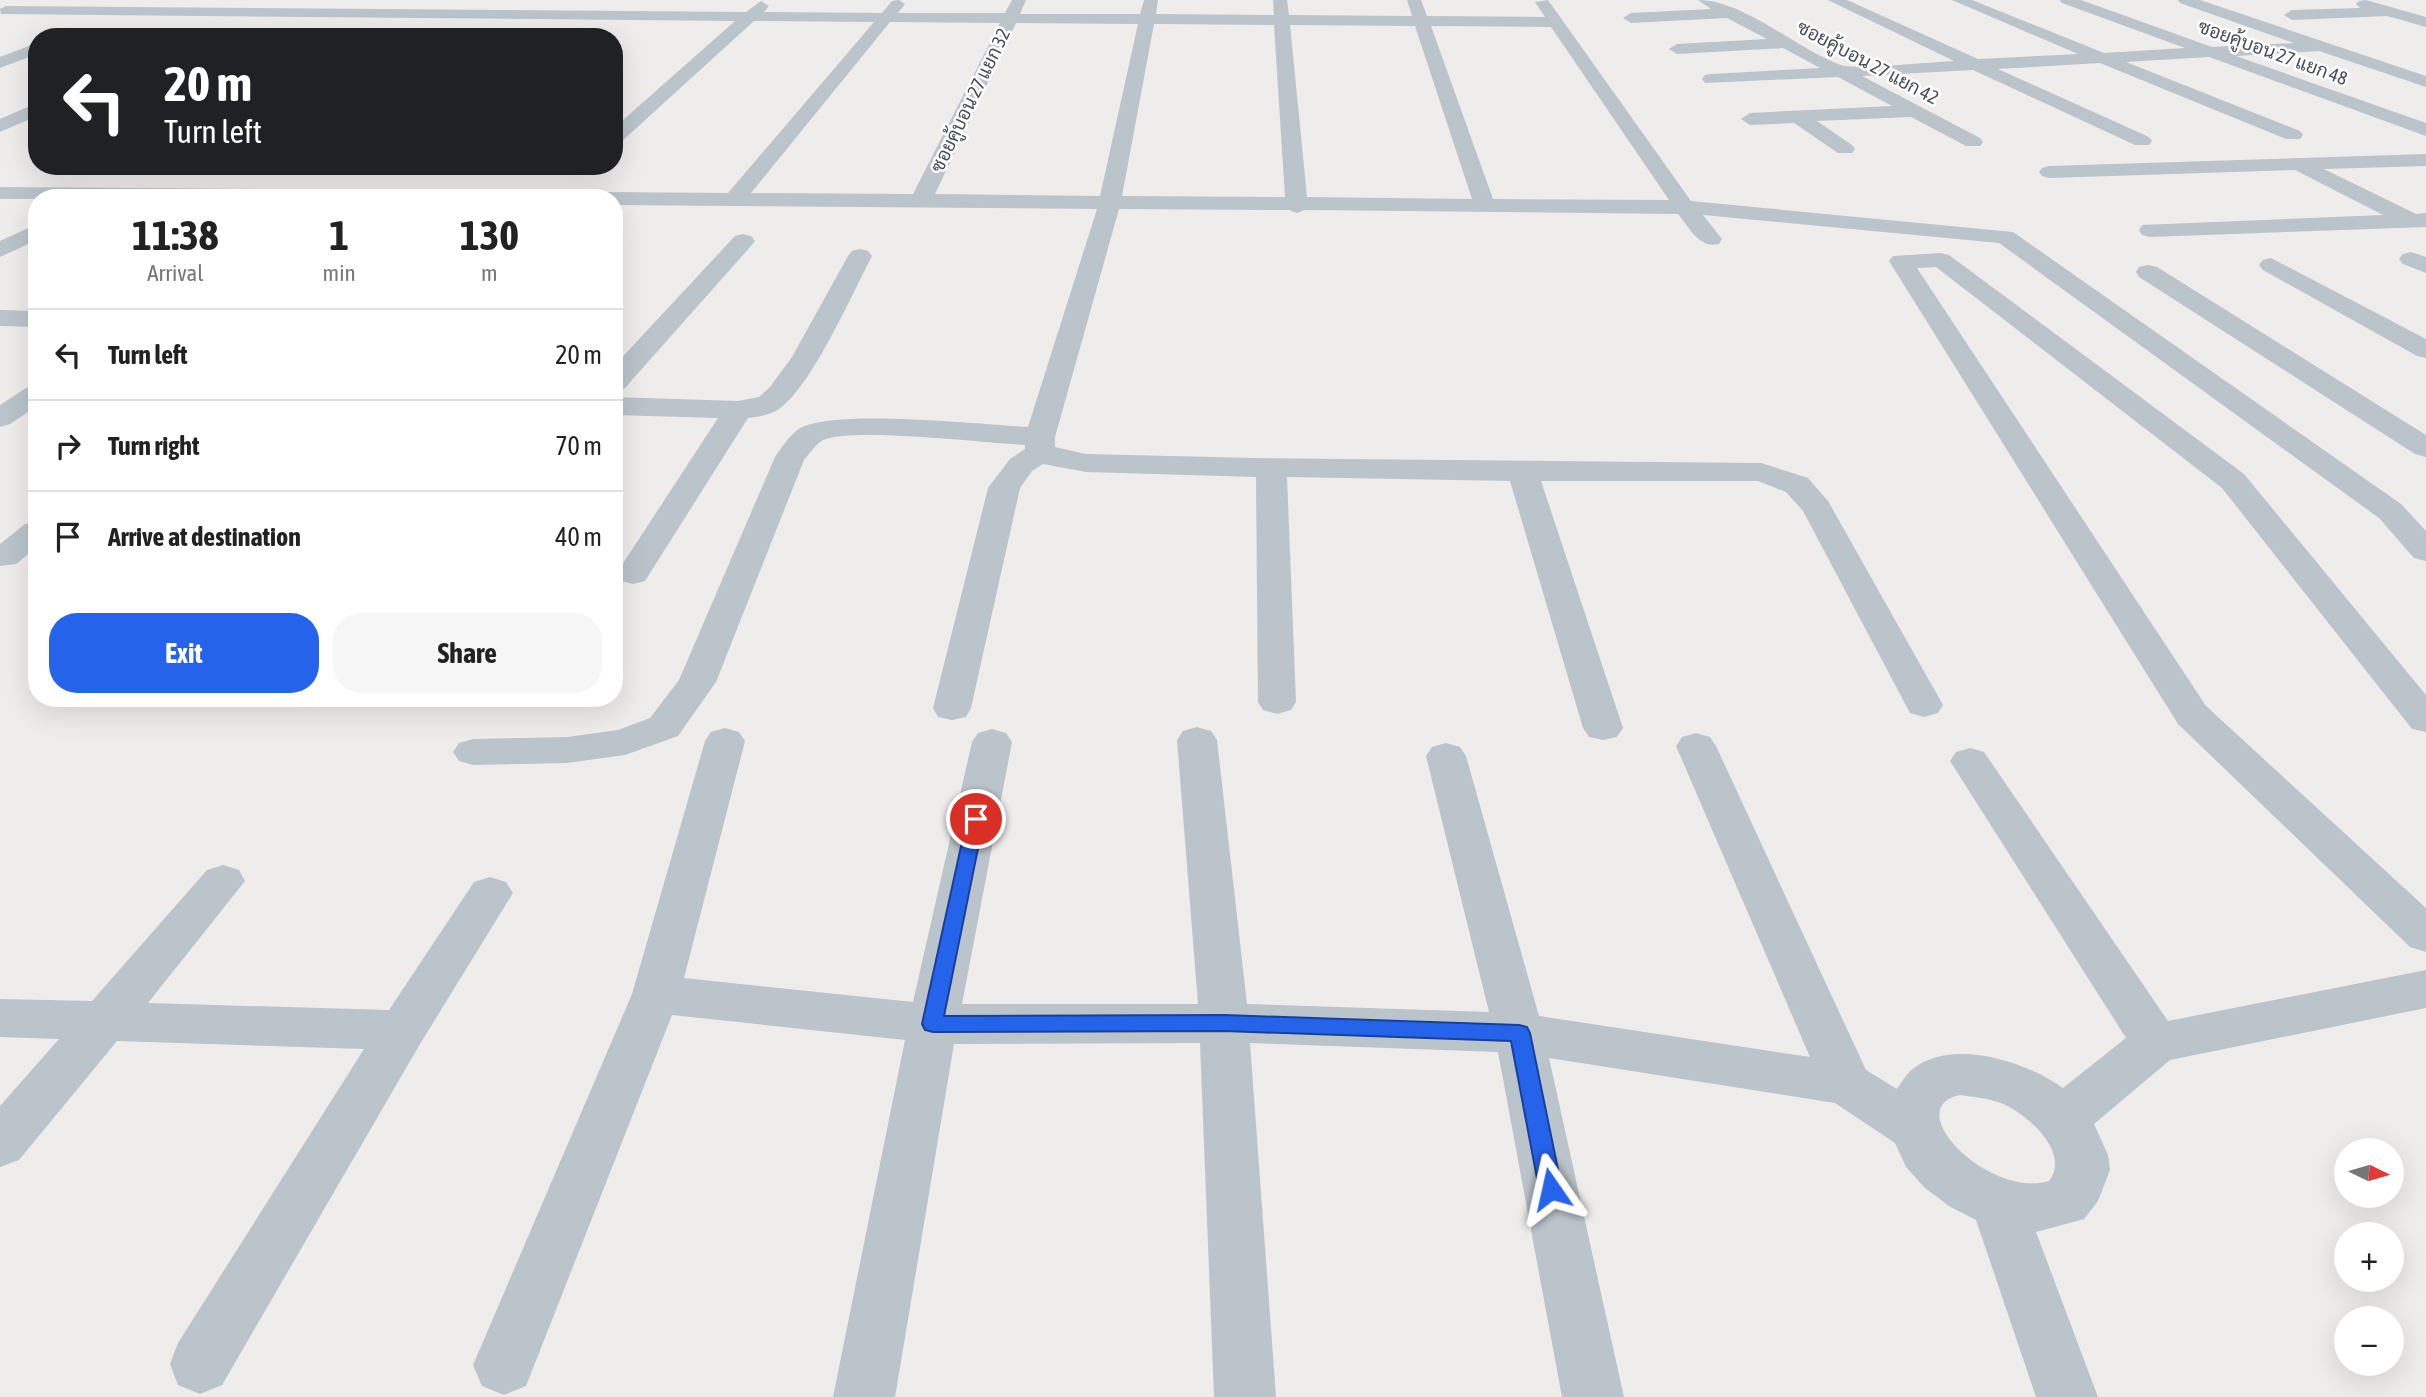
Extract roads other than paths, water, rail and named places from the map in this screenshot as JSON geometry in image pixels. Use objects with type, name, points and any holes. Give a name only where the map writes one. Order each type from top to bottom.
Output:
[{"type":"street","points":[[3,12],[36,0]]},
{"type":"street","points":[[89,27],[155,0]]},
{"type":"street","points":[[216,27],[273,0]]},
{"type":"street","points":[[342,28],[395,0]]},
{"type":"street","points":[[468,28],[515,0]]},
{"type":"street","points":[[599,28],[636,0]]},
{"type":"street","points":[[623,130],[768,0]]},
{"type":"street","points":[[734,199],[900,0]]},
{"type":"street","points":[[1280,0],[1297,206]]},
{"type":"street","points":[[1414,0],[1485,206]]},
{"type":"street","points":[[1541,0],[1684,207],[1711,239]]},
{"type":"street","name":"ซอยคู้บอน 27 แยก 42","points":[[1705,0],[1973,142]]},
{"type":"street","points":[[1835,0],[2142,141]]},
{"type":"street","points":[[1959,0],[2293,135]]},
{"type":"street","name":"ซอยคู้บอน 27 แยก 48","points":[[2067,0],[2426,130]]},
{"type":"street","points":[[2185,0],[2426,82]]},
{"type":"street","points":[[2352,0],[2426,22]]},
{"type":"street","points":[[3,12],[887,17],[1015,8],[1148,9],[1281,20],[1556,22]]},
{"type":"street","name":"ซอยคู้บอน 27 แยก 32","points":[[921,200],[1015,8]]},
{"type":"street","points":[[952,709],[1003,488],[1040,444],[1110,201],[1148,9]]},
{"type":"street","points":[[2292,15],[2388,11]]},
{"type":"street","points":[[1631,18],[1733,13]]},
{"type":"street","points":[[1677,48],[1789,43]]},
{"type":"street","points":[[1711,79],[2321,46]]},
{"type":"street","points":[[0,63],[28,52]]},
{"type":"street","points":[[1750,119],[1915,111]]},
{"type":"street","points":[[0,126],[28,113]]},
{"type":"street","points":[[1798,117],[1845,149]]},
{"type":"street","points":[[2049,172],[2426,160]]},
{"type":"street","points":[[2298,164],[2420,221]]},
{"type":"street","points":[[34,189],[60,175]]},
{"type":"street","points":[[197,189],[221,175]]},
{"type":"street","points":[[370,189],[390,175]]},
{"type":"street","points":[[558,189],[574,175]]},
{"type":"street","points":[[0,193],[26,193]]},
{"type":"street","points":[[623,198],[1110,201],[1297,206],[1684,207],[2005,237],[2390,510],[2426,551]]},
{"type":"street","points":[[2150,230],[2420,221]]},
{"type":"street","points":[[0,250],[28,235]]},
{"type":"street","points":[[623,373],[743,241]]},
{"type":"street","points":[[623,406],[738,410],[766,405],[789,383],[860,256]]},
{"type":"street","points":[[2426,720],[2233,481],[1941,260],[1901,261],[2192,715],[2426,935]]},
{"type":"street","points":[[2272,265],[2426,350]]},
{"type":"street","points":[[2148,272],[2426,448]]},
{"type":"street","points":[[0,318],[28,317]]},
{"type":"street","points":[[0,394],[28,394]]},
{"type":"street","points":[[0,418],[28,399]]},
{"type":"street","points":[[633,574],[738,410]]},
{"type":"street","points":[[473,752],[567,750],[614,744],[664,727],[697,682],[790,457],[810,435],[829,429],[872,427],[1040,444],[1059,459],[1086,463],[1523,473],[1760,472],[1797,485],[1817,508],[1924,705]]},
{"type":"street","points":[[1272,469],[1277,702]]},
{"type":"street","points":[[1523,473],[1603,729]]},
{"type":"street","points":[[4,557],[28,538]]},
{"type":"street","points":[[1197,740],[1224,1023],[1245,1397]]},
{"type":"street","points":[[504,1365],[656,995],[725,741]]},
{"type":"street","points":[[864,1397],[933,1024],[992,742]]},
{"type":"street","points":[[1696,746],[1847,1084]]},
{"type":"street","points":[[1446,756],[1519,1033],[1593,1397]]},
{"type":"street","points":[[1970,761],[2156,1043]]},
{"type":"street","points":[[0,1144],[223,881]]},
{"type":"street","points":[[200,1364],[402,1030],[490,893]]},
{"type":"street","points":[[2062,1119],[2156,1043],[2426,989]]},
{"type":"street","points":[[656,995],[933,1024],[1224,1023],[1519,1033],[1847,1084],[1914,1128],[1930,1158],[1960,1185],[1998,1204],[2038,1209],[2068,1200],[2083,1178],[2081,1149],[2062,1119],[2031,1094],[1995,1078],[1960,1074],[1931,1082],[1915,1101],[1914,1128]]},
{"type":"street","points":[[0,1018],[402,1030]]},
{"type":"street","points":[[1998,1204],[2067,1397]]}]
